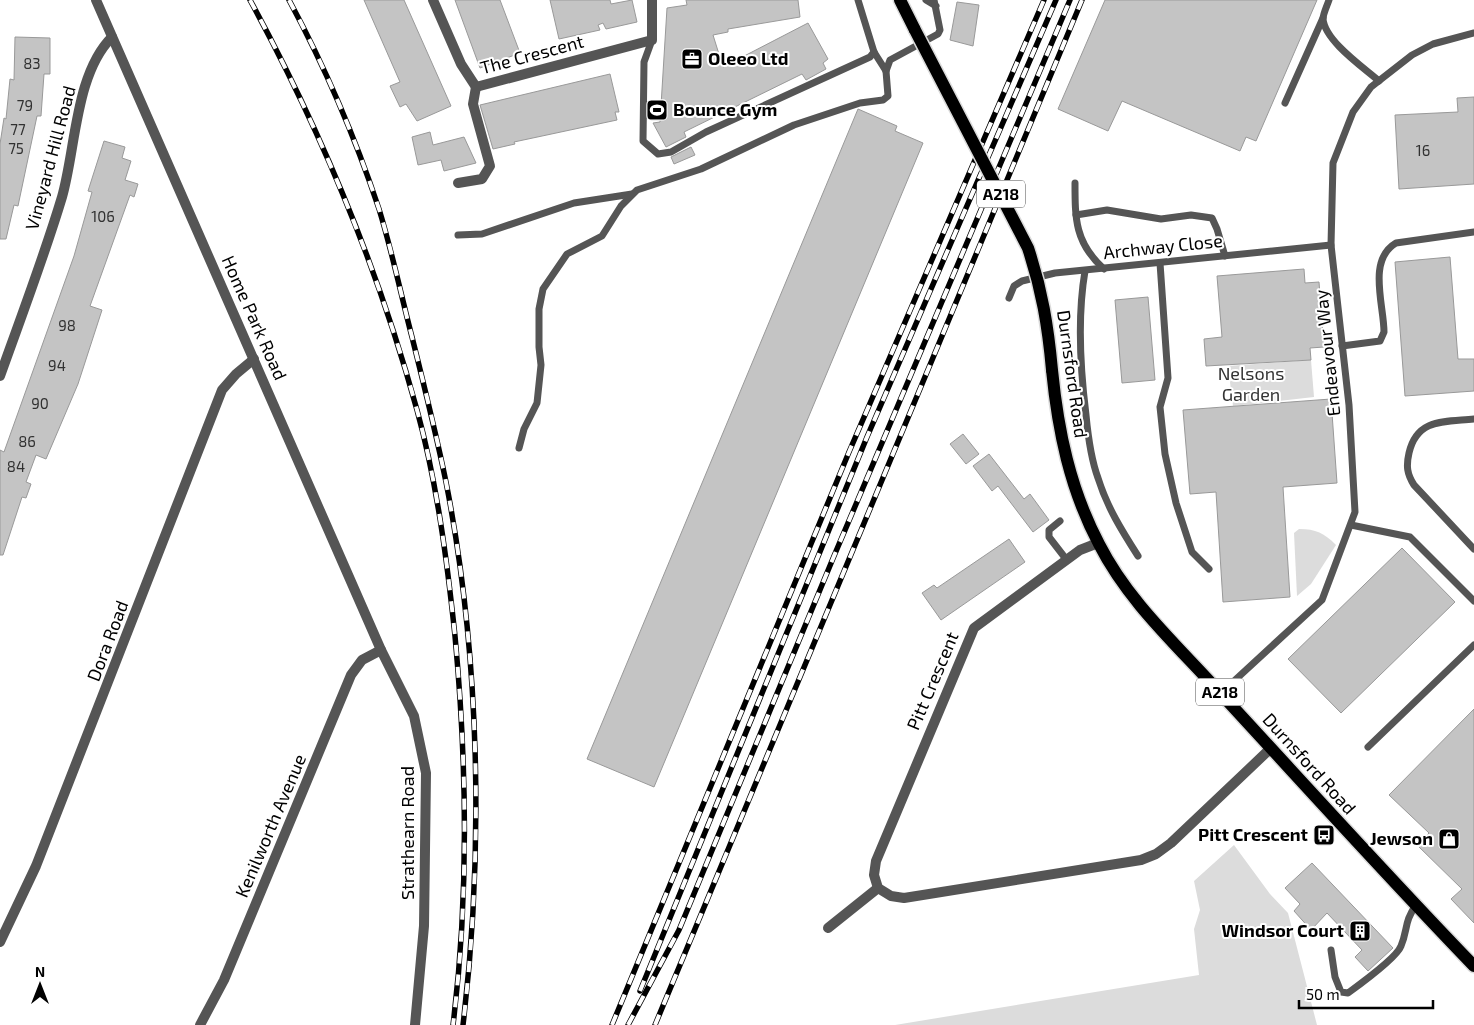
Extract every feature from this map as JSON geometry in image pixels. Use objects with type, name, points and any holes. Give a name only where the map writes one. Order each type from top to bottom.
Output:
[{"type":"main road","name":"Durnsford Road","points":[[900,0],[1028,248],[1040,284],[1048,319],[1056,415],[1072,482],[1098,543],[1123,586],[1187,660],[1221,693],[1270,749],[1474,966]]},
{"type":"street","name":"Home Park Road","points":[[96,0],[382,650]]},
{"type":"street","name":"The Crescent","points":[[433,0],[461,64],[470,81],[476,87],[652,40]]},
{"type":"street","points":[[652,0],[652,40]]},
{"type":"street","name":"Vineyard Hill Road","points":[[0,376],[62,196],[82,103],[95,58],[112,37]]},
{"type":"street","points":[[458,182],[482,179],[490,166],[473,104],[476,87]]},
{"type":"street","name":"Dora Road","points":[[0,942],[40,857],[222,390],[236,374],[254,359]]},
{"type":"street","name":"Pitt Crescent","points":[[878,888],[874,875],[876,861],[974,628],[1080,550],[1098,543]]},
{"type":"street","name":"Kenilworth Avenue","points":[[200,1025],[224,980],[351,675],[362,660],[382,650]]},
{"type":"street","name":"Strathearn Road","points":[[382,650],[414,716],[426,773],[424,926],[415,1025]]},
{"type":"street","points":[[828,928],[878,888],[891,896],[904,898],[1142,860],[1156,854],[1171,843],[1270,749]]},
{"type":"lane","points":[[858,0],[874,52],[886,71]]},
{"type":"lane","points":[[519,448],[524,429],[537,403],[541,365],[539,309],[543,289],[567,254],[602,236],[621,206],[637,190],[701,169],[794,125],[860,103],[883,100],[888,96],[886,71],[890,60],[938,34],[940,30],[935,3],[926,0]]},
{"type":"lane","points":[[1285,103],[1323,18],[1329,0]]},
{"type":"lane","points":[[1323,18],[1326,31],[1379,81]]},
{"type":"lane","name":"Endeavour Way","points":[[1221,693],[1322,600],[1355,512],[1349,405],[1331,245],[1333,163],[1353,112],[1371,87],[1412,55],[1433,44],[1474,33]]},
{"type":"lane","points":[[652,40],[644,62],[643,141],[658,154],[671,152],[706,132],[870,57],[874,52]]},
{"type":"lane","points":[[1075,183],[1076,215],[1080,240],[1092,258],[1104,269]]},
{"type":"lane","points":[[458,235],[482,234],[574,203],[633,194]]},
{"type":"lane","points":[[1076,215],[1107,210],[1161,219],[1191,215],[1212,218],[1225,256]]},
{"type":"lane","points":[[1342,346],[1380,341],[1384,332],[1384,323],[1380,271],[1381,259],[1387,248],[1396,244],[1474,232]]},
{"type":"lane","name":"Archway Close","points":[[1009,298],[1014,286],[1022,281],[1055,273],[1331,245]]},
{"type":"lane","points":[[1160,263],[1168,378],[1160,407],[1165,454],[1176,503],[1192,552],[1209,569]]},
{"type":"lane","points":[[1085,271],[1081,297],[1080,370],[1088,433],[1100,485],[1114,518],[1138,556]]},
{"type":"lane","points":[[1474,419],[1426,426],[1418,432],[1411,442],[1407,467],[1408,476],[1414,486],[1474,548]]},
{"type":"lane","points":[[1060,521],[1049,530],[1049,536],[1066,560]]},
{"type":"lane","points":[[1351,525],[1410,537],[1474,601]]},
{"type":"lane","points":[[1368,747],[1474,645]]},
{"type":"lane","points":[[1331,950],[1335,977],[1342,992],[1348,993],[1371,976],[1401,948],[1406,919],[1416,905]]},
{"type":"green space","name":"Nelsons Garden","points":[[1311,360],[1314,397],[1233,406],[1228,366]]},
{"type":"green space","points":[[1299,529],[1319,532],[1336,545],[1311,584],[1297,596],[1294,533]]},
{"type":"green space","points":[[1234,845],[1270,894],[1288,913],[1317,1025],[895,1025],[1199,975],[1194,929],[1200,910],[1194,881]]},
{"type":"building","points":[[364,0],[404,0],[451,106],[417,121],[406,104],[400,107],[390,86],[400,82]]},
{"type":"building","points":[[455,0],[500,0],[520,53],[480,68]]},
{"type":"building","points":[[550,0],[610,0],[611,4],[632,0],[637,22],[606,29],[603,23],[598,25],[600,30],[559,39]]},
{"type":"building","points":[[686,0],[798,0],[800,17],[728,29],[728,32],[713,35],[723,67],[808,23],[828,59],[823,63],[826,69],[806,80],[802,74],[684,132],[686,137],[666,147],[653,123],[660,122],[667,8],[687,5]]},
{"type":"building","points":[[1105,0],[1317,0],[1256,141],[1246,137],[1240,151],[1122,101],[1108,131],[1058,109]]},
{"type":"building","points":[[957,2],[979,5],[973,46],[950,40]]},
{"type":"building","points":[[15,37],[50,38],[50,74],[44,74],[41,116],[37,116],[18,206],[14,205],[6,239],[0,239],[0,144],[4,118],[6,119],[10,79],[14,80]]},
{"type":"building","points":[[610,74],[619,112],[615,112],[617,120],[514,142],[515,144],[493,149],[480,105]]},
{"type":"building","points":[[1474,97],[1474,184],[1399,189],[1395,115],[1458,112],[1457,98]]},
{"type":"building","points":[[858,109],[897,126],[895,131],[923,143],[654,787],[587,759]]},
{"type":"building","points":[[430,132],[433,145],[464,137],[476,163],[444,171],[441,160],[418,165],[412,137]]},
{"type":"building","points":[[104,141],[125,147],[122,158],[131,161],[125,180],[138,184],[134,197],[130,195],[90,306],[102,310],[78,384],[46,459],[36,455],[26,482],[31,484],[26,498],[22,497],[3,555],[0,555],[0,450],[4,452],[74,256],[92,192],[88,191]]},
{"type":"building","points":[[691,147],[695,155],[674,164],[671,157]]},
{"type":"building","points":[[1450,257],[1458,359],[1474,359],[1474,391],[1405,396],[1395,262]]},
{"type":"building","points":[[1304,269],[1305,283],[1319,282],[1324,347],[1310,348],[1311,360],[1206,366],[1204,339],[1222,337],[1217,276]]},
{"type":"building","points":[[1148,297],[1155,380],[1122,383],[1115,300]]},
{"type":"building","points":[[1331,399],[1337,483],[1283,487],[1290,597],[1223,602],[1216,492],[1190,494],[1183,410]]},
{"type":"building","points":[[963,434],[979,454],[966,464],[950,444]]},
{"type":"building","points":[[989,454],[1024,499],[1030,494],[1049,520],[1033,532],[998,486],[992,491],[973,466]]},
{"type":"building","points":[[1009,539],[1025,562],[941,620],[922,593],[934,585],[937,588]]},
{"type":"building","points":[[1402,548],[1455,602],[1341,713],[1288,659]]},
{"type":"building","points":[[1474,709],[1474,923],[1451,899],[1462,889],[1417,845],[1429,833],[1389,795]]},
{"type":"building","name":"Windsor Court","points":[[1312,863],[1393,948],[1368,971],[1355,957],[1362,950],[1327,913],[1311,930],[1294,911],[1300,904],[1285,888]]},
{"type":"railway","points":[[250,0],[300,99],[345,200],[384,304],[417,410],[430,465],[441,522],[452,607],[462,733],[464,879],[462,928],[453,1025]]},
{"type":"railway","points":[[289,0],[315,51],[338,103],[360,155],[379,209],[446,482],[466,615],[475,753],[474,891],[470,959],[463,1025]]},
{"type":"railway","points":[[612,1025],[849,452],[1044,0]]},
{"type":"railway","points":[[640,991],[867,437],[1056,0]]},
{"type":"railway","points":[[628,1025],[679,930],[834,556],[1070,0]]},
{"type":"railway","points":[[655,1025],[1082,0]]},
{"type":"place","name":"Oleeo Ltd","points":[[692,59]]},
{"type":"place","name":"Bounce Gym","points":[[657,110]]},
{"type":"place","name":"Pitt Crescent","points":[[1324,835]]},
{"type":"place","name":"Jewson","points":[[1449,839]]},
{"type":"place","name":"Windsor Court","points":[[1360,931]]}]
